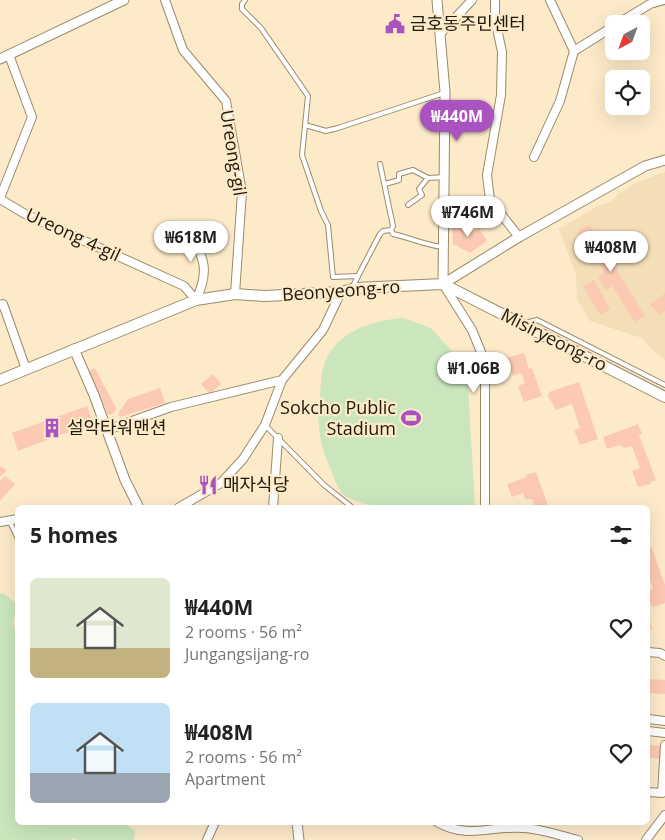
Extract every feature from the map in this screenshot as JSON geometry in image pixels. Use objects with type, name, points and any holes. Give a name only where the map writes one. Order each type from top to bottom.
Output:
[{"type":"main road","name":"Beonyeong-ro","points":[[0,380],[196,300],[235,294],[265,296],[443,284]]},
{"type":"main road","name":"Misiryeong-ro","points":[[443,284],[665,397]]},
{"type":"street","points":[[0,59],[124,0]]},
{"type":"street","name":"Ureong-gil","points":[[165,0],[183,50],[226,101],[242,192],[235,294]]},
{"type":"street","points":[[437,0],[445,92],[443,284],[457,310],[472,330],[481,352],[485,377],[485,505]]},
{"type":"street","points":[[441,33],[472,0]]},
{"type":"street","points":[[496,0],[494,19],[502,52],[501,96],[487,175],[490,200],[519,237]]},
{"type":"street","points":[[534,157],[560,101],[574,51],[550,0]]},
{"type":"street","points":[[632,15],[650,4],[664,0]]},
{"type":"street","points":[[574,51],[605,32]]},
{"type":"street","points":[[0,199],[32,117],[9,54]]},
{"type":"street","name":"Beonyeong-ro","points":[[443,284],[519,237],[644,166],[665,160]]},
{"type":"street","name":"Ureong 4-gil","points":[[0,199],[24,214],[184,286],[196,300]]},
{"type":"street","points":[[187,227],[201,253],[206,280],[196,300]]},
{"type":"street","points":[[183,505],[221,482],[243,459],[265,424],[282,380],[323,330],[346,290]]},
{"type":"street","points":[[0,305],[3,304],[26,369]]},
{"type":"street","points":[[74,349],[107,430],[118,464],[138,505]]},
{"type":"street","points":[[107,430],[172,407],[282,380]]},
{"type":"street","points":[[273,505],[278,438]]},
{"type":"street","points":[[0,522],[15,520]]},
{"type":"street","points":[[650,652],[660,653],[665,656]]},
{"type":"street","points":[[650,719],[665,721]]},
{"type":"street","points":[[650,731],[665,733]]},
{"type":"street","points":[[650,792],[662,793],[665,746]]},
{"type":"street","points":[[646,840],[665,815]]},
{"type":"street","points":[[207,840],[214,825]]},
{"type":"street","points":[[298,825],[300,840]]},
{"type":"street","points":[[442,825],[452,832],[470,833],[524,828],[578,840]]},
{"type":"street","points":[[484,831],[485,825]]},
{"type":"lane","points":[[244,0],[242,10],[261,28],[308,96],[302,156],[314,186],[321,211],[328,225],[333,277],[358,276]]},
{"type":"lane","points":[[305,125],[326,130],[338,128],[445,92]]},
{"type":"lane","points":[[380,164],[393,221],[391,230]]},
{"type":"lane","points":[[385,184],[399,180],[399,174],[413,170],[428,178],[445,177]]},
{"type":"lane","points":[[408,205],[422,195],[419,190],[428,178]]},
{"type":"lane","points":[[346,290],[358,276],[382,231],[391,230]]},
{"type":"lane","points":[[391,230],[393,234],[413,239],[425,245],[444,247]]},
{"type":"lane","points":[[522,324],[537,320],[665,385]]},
{"type":"lane","points":[[265,424],[324,485],[348,505]]},
{"type":"lane","points":[[15,521],[9,522],[15,533]]},
{"type":"shaded area","points":[[665,172],[665,360],[655,353],[642,338],[590,321],[577,299],[576,274],[559,229],[598,206],[611,202],[618,194],[635,183]]},
{"type":"green space","points":[[404,318],[431,328],[459,359],[468,386],[475,505],[372,505],[344,495],[337,485],[325,456],[319,431],[322,371],[335,345],[345,337],[367,325]]},
{"type":"green space","points":[[3,593],[15,602],[13,623],[15,629],[15,825],[127,825],[135,831],[134,840],[77,840],[74,838],[70,840],[0,840],[0,594]]},
{"type":"building","points":[[589,224],[645,316],[635,322],[612,286],[606,290],[598,277],[604,273],[578,231]]},
{"type":"building","points":[[452,226],[469,227],[471,232],[479,228],[487,241],[470,253],[453,244]]},
{"type":"building","points":[[594,280],[610,309],[600,315],[583,286]]},
{"type":"building","points":[[665,293],[665,311],[659,315],[650,304]]},
{"type":"building","points":[[524,353],[529,369],[532,368],[542,396],[524,402],[518,386],[525,383],[521,373],[513,376],[511,370],[500,373],[496,361]]},
{"type":"building","points":[[95,368],[116,408],[114,413],[108,415],[89,371]]},
{"type":"building","points":[[213,374],[221,384],[210,394],[201,384]]},
{"type":"building","points":[[579,382],[598,439],[580,445],[574,430],[580,428],[572,404],[556,410],[548,396],[549,392]]},
{"type":"building","points":[[160,388],[165,403],[120,417],[118,414],[128,399]]},
{"type":"building","name":"설악타워맨션","points":[[87,406],[93,423],[18,451],[12,433]]},
{"type":"building","points":[[638,424],[642,434],[639,435],[656,480],[651,482],[651,484],[638,487],[632,471],[640,468],[632,446],[624,448],[619,445],[607,449],[603,437]]},
{"type":"building","points":[[0,466],[7,470],[0,477]]},
{"type":"building","points":[[536,472],[548,505],[534,505],[532,499],[525,499],[523,493],[512,497],[507,484],[527,477],[525,475]]},
{"type":"building","points":[[5,476],[15,484],[0,501],[0,481]]},
{"type":"building","points":[[650,547],[665,585],[665,603],[652,607],[650,601],[650,590],[653,589],[650,580]]},
{"type":"building","points":[[650,679],[665,680],[665,694],[650,693]]},
{"type":"building","points":[[650,745],[664,746],[663,759],[650,758]]},
{"type":"place","name":"금호동주민센터","points":[[395,24]]},
{"type":"place","name":"Sokcho Public Stadium","points":[[411,418]]},
{"type":"place","name":"설악타워맨션","points":[[52,428]]},
{"type":"place","name":"매자식당","points":[[208,485]]}]
